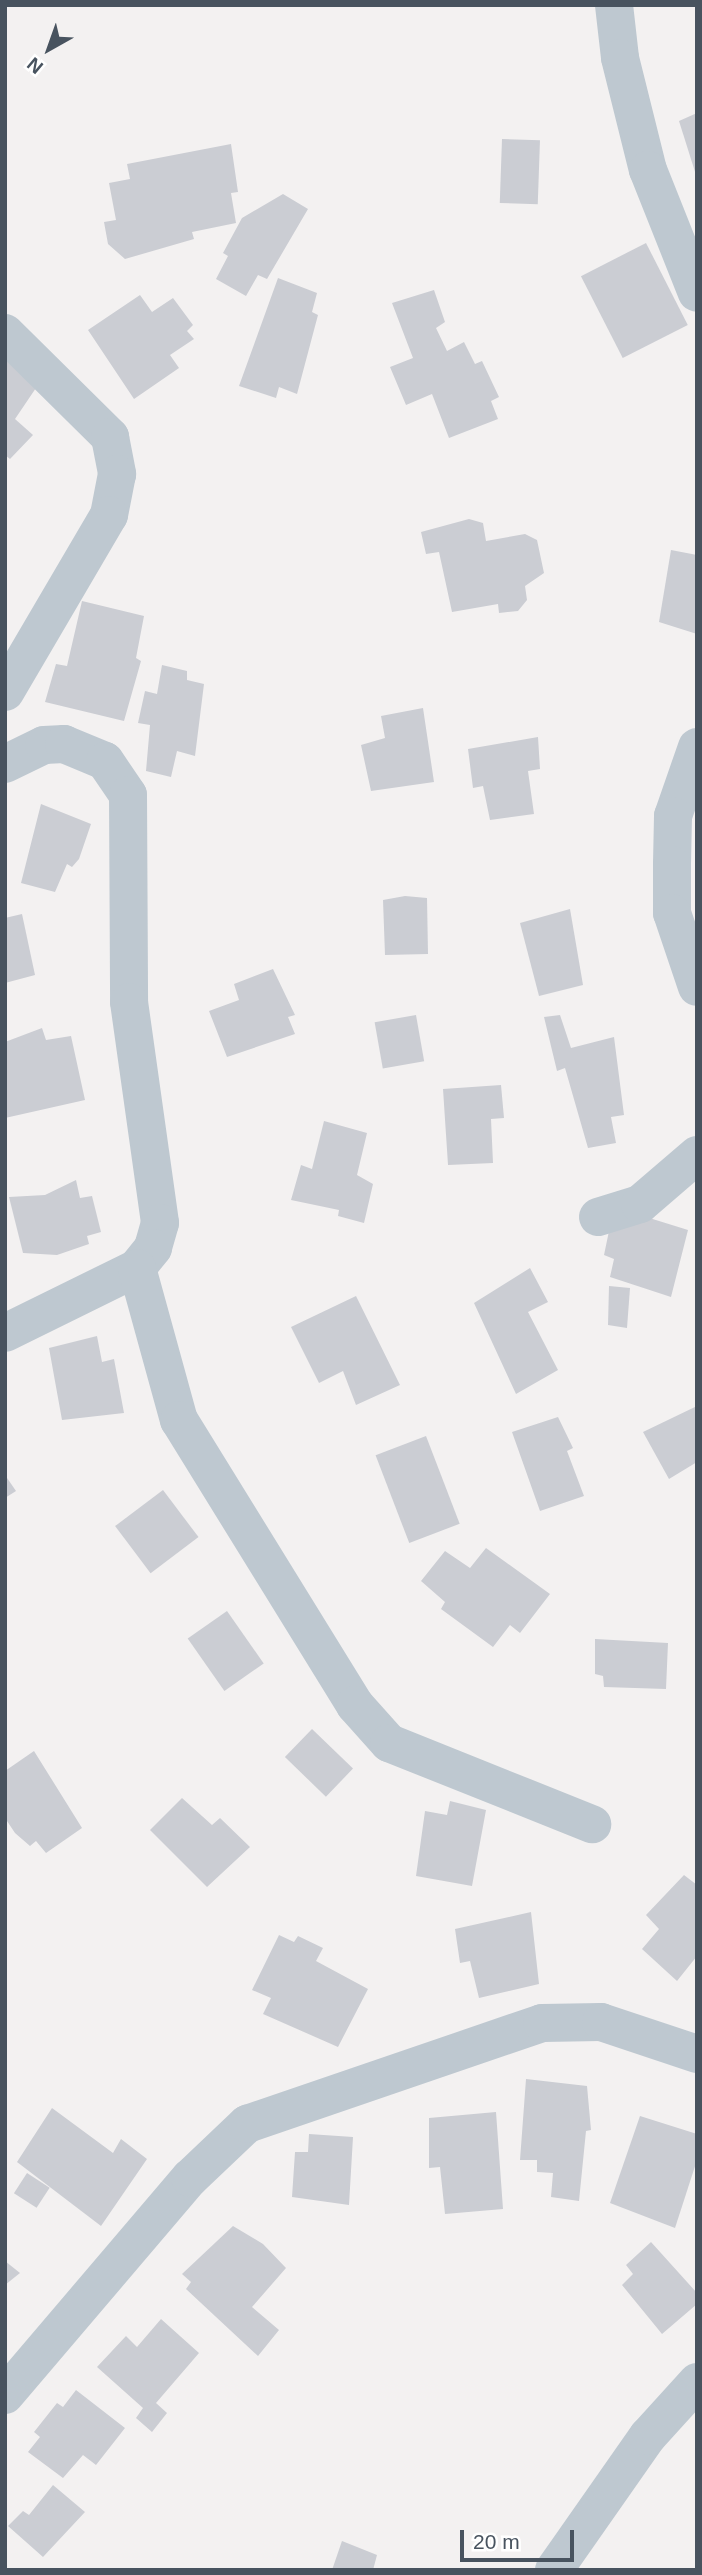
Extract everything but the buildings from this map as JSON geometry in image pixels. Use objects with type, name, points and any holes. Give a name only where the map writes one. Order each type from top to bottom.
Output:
[{"type":"street","points":[[614,5],[620,58],[648,170],[697,293]]},
{"type":"street","points":[[5,332],[110,437],[117,474],[109,515],[5,692]]},
{"type":"street","points":[[5,764],[44,745],[64,744],[105,761],[128,795],[129,1002],[160,1223],[153,1248],[137,1268],[5,1333]]},
{"type":"street","points":[[697,747],[673,816],[672,865],[672,913],[697,987]]},
{"type":"street","points":[[598,1217],[640,1204],[697,1155]]},
{"type":"street","points":[[137,1268],[179,1420],[361,1713],[389,1743],[413,1755],[592,1824]]},
{"type":"street","points":[[5,2395],[190,2178],[247,2124],[542,2023],[601,2022],[697,2054]]},
{"type":"street","points":[[554,2570],[648,2436],[697,2382]]}]
